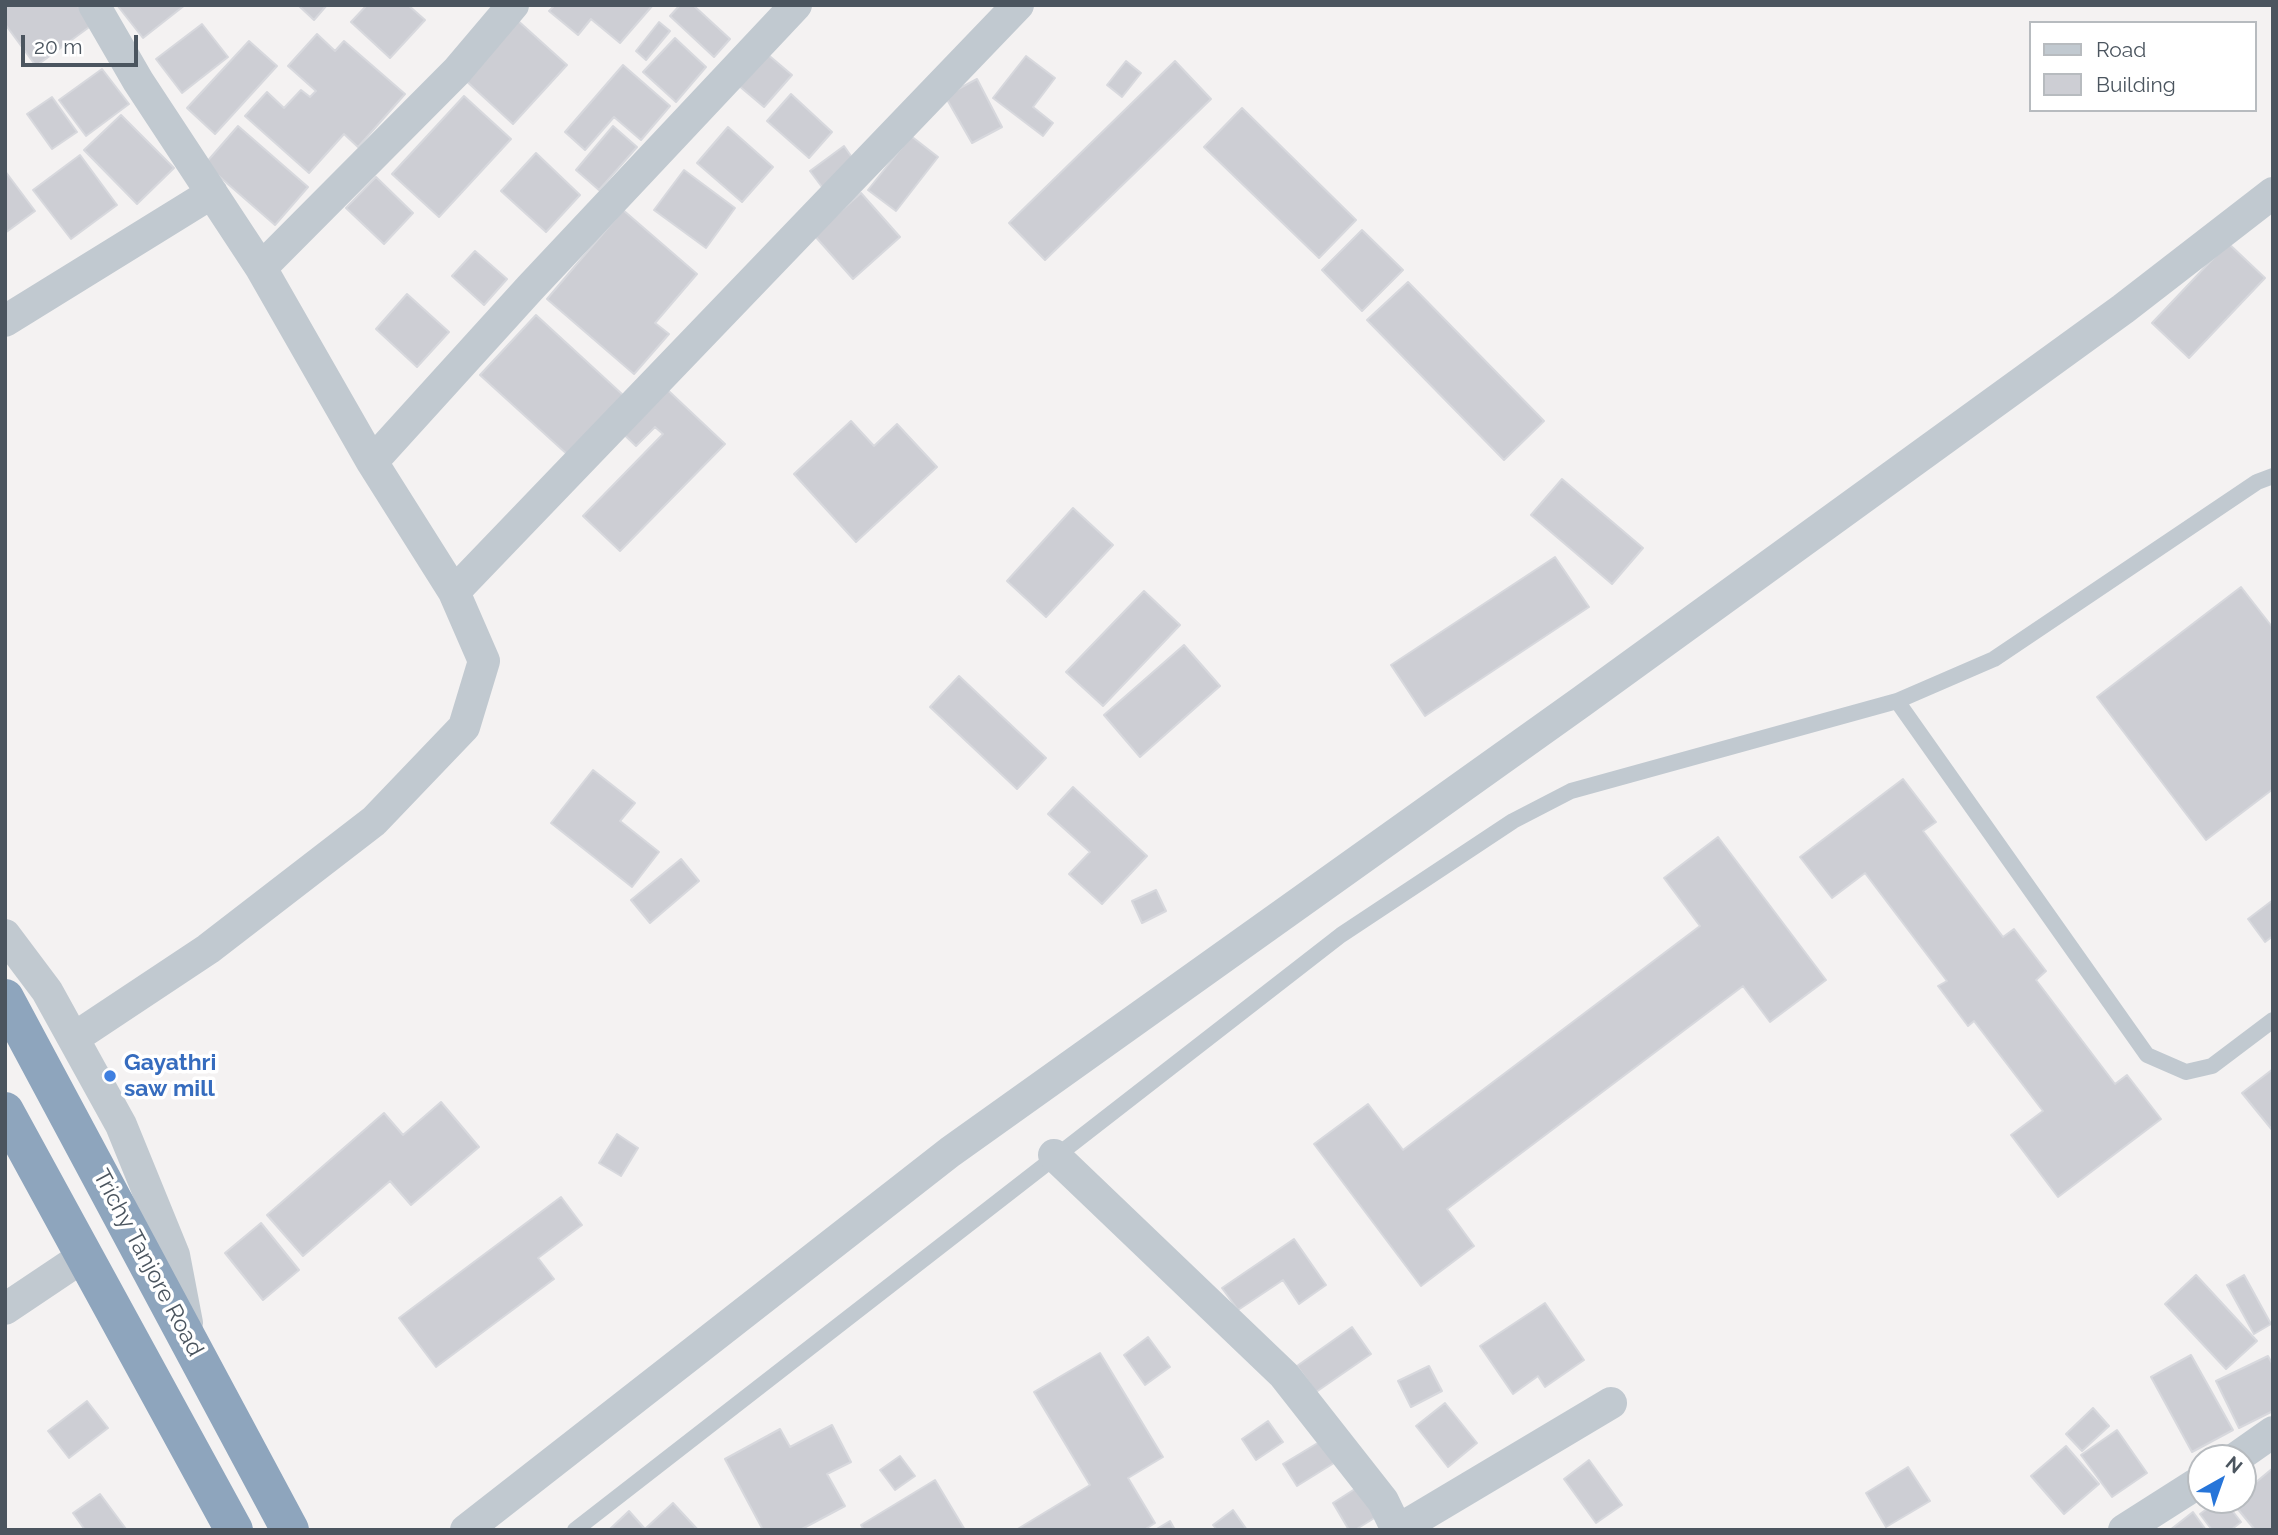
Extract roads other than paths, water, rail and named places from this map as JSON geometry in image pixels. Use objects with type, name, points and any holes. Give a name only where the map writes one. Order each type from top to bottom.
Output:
[{"type":"highway","name":"Trichy Tanjore Road","points":[[5,998],[290,1530]]},
{"type":"highway","points":[[5,1111],[234,1530]]},
{"type":"street","points":[[74,1038],[208,949],[374,821],[464,727],[484,661],[454,592],[372,462],[261,268],[94,5]]},
{"type":"street","points":[[261,268],[457,71],[513,5]]},
{"type":"street","points":[[372,462],[530,288],[796,5]]},
{"type":"street","points":[[454,592],[1018,5]]},
{"type":"street","points":[[5,321],[212,193]]},
{"type":"street","points":[[466,1530],[950,1152],[2123,309],[2273,193]]},
{"type":"street","points":[[5,935],[47,991],[121,1125],[174,1255],[191,1344]]},
{"type":"street","points":[[1054,1155],[1284,1375],[1383,1501],[1397,1530],[1611,1403]]},
{"type":"street","points":[[5,1308],[84,1256]]},
{"type":"street","points":[[2256,1444],[2273,1432]]},
{"type":"street","points":[[2124,1530],[2187,1489]]},
{"type":"lane","points":[[575,1530],[1054,1155],[1341,935],[1513,821],[1571,791],[1897,701],[1994,659],[2257,482],[2273,476]]},
{"type":"lane","points":[[1897,701],[2147,1055],[2186,1072],[2213,1066],[2273,1020]]},
{"type":"place","name":"Gayathri saw mill","points":[[110,1076]]}]
